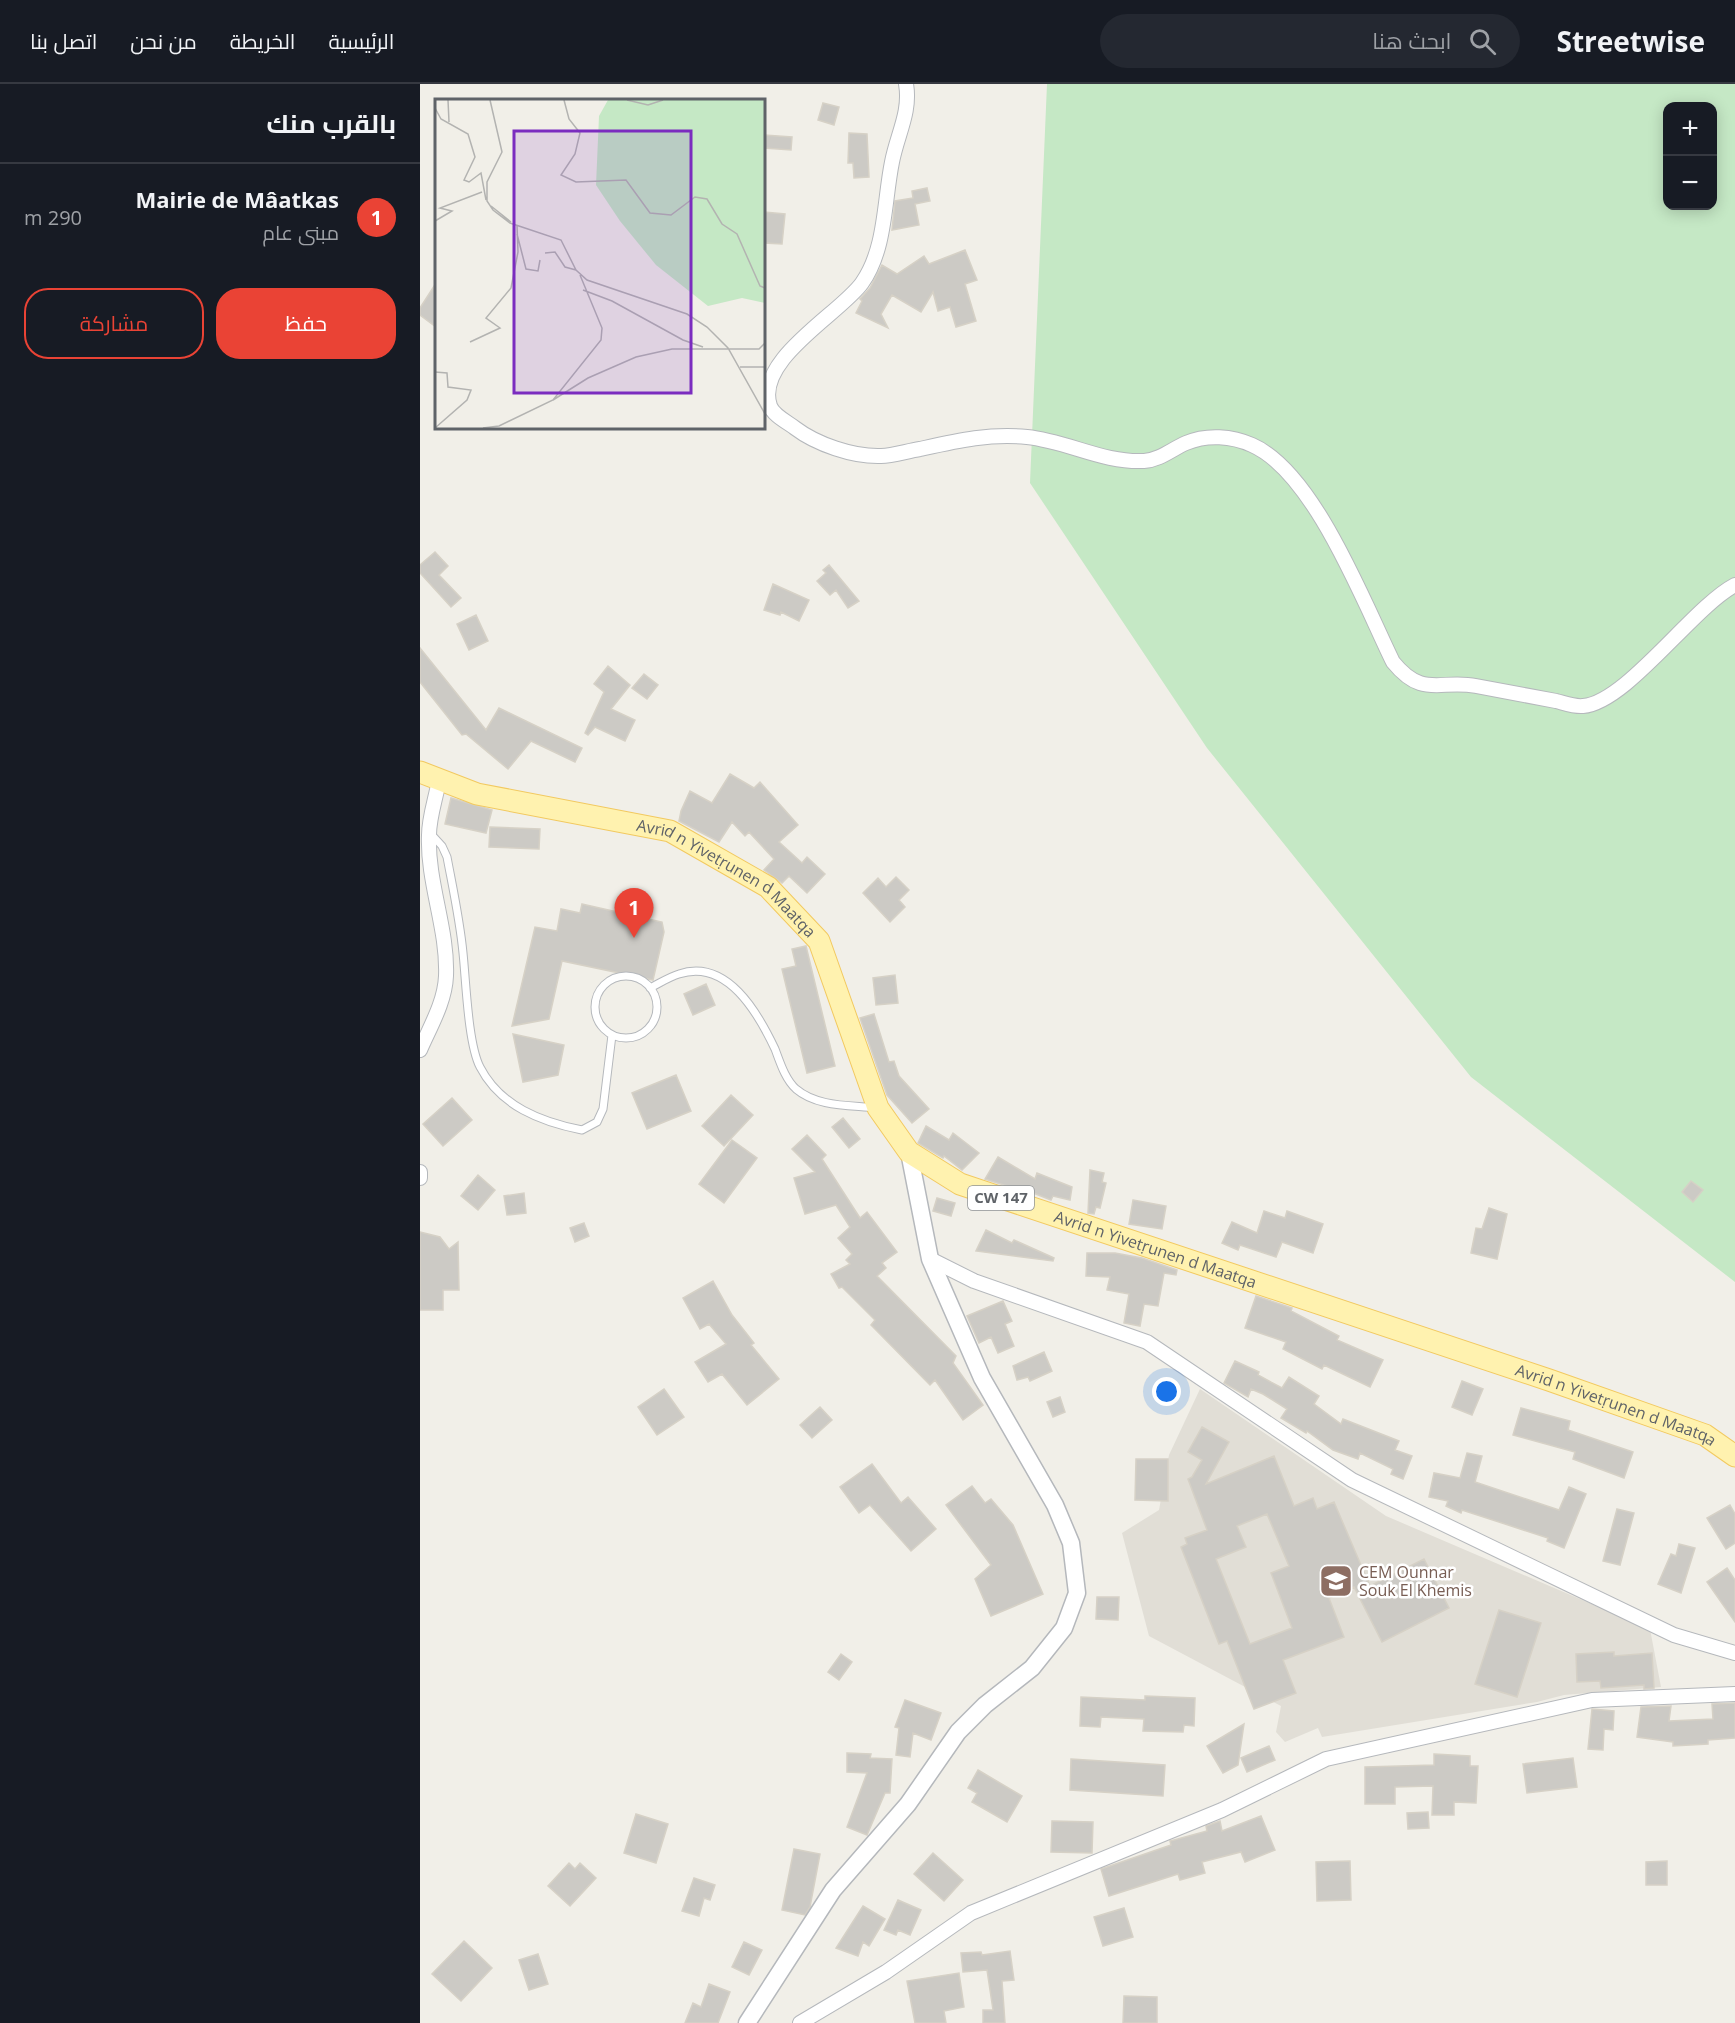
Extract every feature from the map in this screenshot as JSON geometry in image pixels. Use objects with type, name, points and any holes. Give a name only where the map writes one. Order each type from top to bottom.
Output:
[{"type":"main road","name":"Avrid n Yivetṛunen d Maatqa","points":[[430,776],[477,794],[670,831],[768,887],[819,941],[878,1108],[909,1152],[960,1184],[1549,1380],[1705,1436],[1735,1456]]},
{"type":"street","points":[[906,84],[908,97],[906,113],[892,159],[876,253],[862,283],[792,347],[773,376],[768,399],[771,410],[802,434],[846,451],[881,456],[987,435],[1030,437],[1110,458],[1146,461],[1167,454],[1187,443],[1205,438],[1227,437],[1254,445],[1281,465],[1324,521],[1393,662],[1407,677],[1431,687],[1470,685],[1583,706],[1604,699],[1654,659],[1720,593],[1735,585]]},
{"type":"street","points":[[420,1050],[438,1008],[446,978],[444,946],[431,867],[430,776]]},
{"type":"street","points":[[747,2023],[833,1890],[893,1822],[958,1732],[985,1705],[1032,1668],[1064,1628],[1077,1593],[1071,1543],[1055,1504],[982,1378],[930,1259],[909,1152]]},
{"type":"street","points":[[420,1172],[420,1178]]},
{"type":"street","points":[[930,1259],[974,1281],[1147,1342],[1352,1480],[1674,1635],[1735,1653]]},
{"type":"street","points":[[800,2023],[886,1972],[971,1913],[1222,1810],[1326,1759],[1592,1700],[1735,1694]]},
{"type":"lane","points":[[429,832],[442,846],[447,858],[462,941],[469,1021],[479,1066],[507,1103],[555,1125],[582,1130],[597,1122],[603,1109],[612,1035]]},
{"type":"lane","points":[[650,988],[681,973],[702,973],[722,977],[742,993],[770,1039],[789,1081],[797,1090],[835,1104],[878,1108]]},
{"type":"lane","points":[[627,975],[638,978],[650,988],[657,1000],[657,1010],[650,1028],[632,1037],[612,1035],[598,1020],[595,1010],[600,990],[607,982],[627,975]]},
{"type":"shaded area","name":"CEM Ounnar Souk El Khemis","points":[[1200,1389],[1386,1516],[1650,1629],[1661,1687],[1564,1695],[1537,1702],[1322,1737],[1318,1728],[1285,1742],[1276,1732],[1281,1706],[1149,1636],[1122,1533],[1159,1510],[1169,1455]]},
{"type":"green space","points":[[1047,84],[1735,84],[1735,1282],[1471,1077],[1207,748],[1030,483]]},
{"type":"building","points":[[823,103],[839,107],[834,125],[818,120]]},
{"type":"building","points":[[849,133],[867,134],[869,177],[854,178],[853,163],[848,163]]},
{"type":"building","points":[[765,135],[792,137],[791,150],[765,148]]},
{"type":"building","points":[[927,188],[930,201],[915,204],[919,225],[892,230],[895,201],[913,198],[912,191]]},
{"type":"building","points":[[765,212],[785,214],[782,244],[765,243]]},
{"type":"building","points":[[965,250],[977,280],[965,284],[976,321],[956,327],[950,307],[938,311],[933,292],[921,312],[892,295],[881,314],[888,328],[856,313],[862,301],[860,299],[870,288],[882,265],[897,274],[924,256],[929,264]]},
{"type":"building","points":[[435,285],[435,326],[420,315],[420,308]]},
{"type":"building","points":[[435,552],[448,566],[439,575],[461,598],[451,607],[420,573],[420,565]]},
{"type":"building","points":[[829,565],[859,601],[848,608],[836,590],[830,595],[817,581],[826,573],[823,570]]},
{"type":"building","points":[[773,584],[809,600],[799,621],[781,612],[780,615],[764,610]]},
{"type":"building","points":[[476,615],[488,641],[469,650],[457,624]]},
{"type":"building","points":[[420,648],[486,730],[499,708],[582,748],[575,762],[531,741],[508,769],[466,734],[462,735],[420,682]]},
{"type":"building","points":[[608,666],[630,685],[611,709],[635,720],[625,741],[595,727],[588,735],[585,733],[604,692],[594,684]]},
{"type":"building","points":[[644,674],[658,685],[647,699],[632,688]]},
{"type":"building","points":[[730,774],[754,788],[760,782],[798,825],[779,842],[802,863],[807,857],[825,874],[807,893],[789,876],[782,883],[764,870],[774,859],[749,832],[745,836],[732,822],[719,842],[679,821],[690,791],[712,803]]},
{"type":"building","points":[[451,798],[492,810],[486,833],[445,824]]},
{"type":"building","points":[[490,827],[540,829],[539,849],[489,847]]},
{"type":"building","points":[[896,877],[909,890],[899,900],[905,907],[890,922],[863,893],[878,878],[886,887]]},
{"type":"building","points":[[582,904],[662,922],[664,932],[653,980],[562,961],[549,1019],[512,1026],[535,927],[557,931],[561,909],[580,913]]},
{"type":"building","points":[[806,946],[835,1066],[807,1073],[782,969],[796,966],[792,949]]},
{"type":"building","points":[[895,975],[898,1003],[876,1005],[873,978]]},
{"type":"building","points":[[706,984],[715,1005],[693,1015],[684,994]]},
{"type":"building","points":[[874,1014],[889,1062],[894,1061],[899,1076],[929,1109],[912,1123],[887,1095],[860,1018]]},
{"type":"building","points":[[513,1034],[564,1045],[558,1075],[523,1082]]},
{"type":"building","points":[[676,1075],[691,1111],[647,1129],[632,1093]]},
{"type":"building","points":[[731,1095],[753,1115],[724,1146],[702,1126]]},
{"type":"building","points":[[452,1098],[472,1120],[443,1146],[423,1124]]},
{"type":"building","points":[[843,1118],[860,1139],[849,1148],[832,1127]]},
{"type":"building","points":[[926,1126],[949,1140],[953,1133],[979,1153],[962,1170],[944,1156],[943,1158],[918,1143]]},
{"type":"building","points":[[807,1135],[826,1155],[822,1159],[860,1218],[867,1212],[897,1252],[882,1263],[886,1268],[877,1276],[956,1356],[953,1363],[983,1405],[963,1420],[935,1380],[930,1385],[871,1325],[875,1320],[842,1287],[839,1288],[831,1274],[850,1264],[846,1260],[852,1254],[838,1238],[850,1227],[836,1205],[805,1214],[794,1178],[815,1172],[792,1149]]},
{"type":"building","points":[[732,1140],[757,1158],[724,1203],[699,1184]]},
{"type":"building","points":[[998,1157],[1035,1179],[1037,1173],[1072,1187],[1070,1200],[1053,1196],[1051,1200],[1018,1187],[1016,1189],[985,1179]]},
{"type":"building","points":[[1090,1170],[1104,1173],[1102,1182],[1106,1183],[1100,1208],[1096,1207],[1094,1214],[1088,1213]]},
{"type":"building","points":[[478,1175],[495,1190],[478,1210],[461,1196]]},
{"type":"building","points":[[1691,1181],[1703,1190],[1693,1202],[1682,1192]]},
{"type":"building","points":[[524,1193],[526,1213],[507,1215],[504,1196]]},
{"type":"building","points":[[937,1198],[955,1203],[951,1216],[933,1211]]},
{"type":"building","points":[[1133,1200],[1166,1206],[1162,1229],[1129,1224]]},
{"type":"building","points":[[1489,1208],[1507,1214],[1497,1259],[1471,1253],[1476,1228],[1482,1229]]},
{"type":"building","points":[[1264,1211],[1285,1218],[1287,1211],[1323,1224],[1313,1253],[1282,1242],[1276,1257],[1240,1245],[1238,1250],[1222,1243],[1232,1222],[1257,1233]]},
{"type":"building","points":[[584,1223],[589,1236],[575,1242],[570,1228]]},
{"type":"building","points":[[986,1230],[1012,1243],[1014,1240],[1054,1258],[1053,1261],[976,1251]]},
{"type":"building","points":[[420,1232],[440,1237],[449,1249],[458,1242],[459,1290],[443,1290],[443,1310],[420,1310]]},
{"type":"building","points":[[1087,1253],[1115,1253],[1142,1258],[1177,1270],[1176,1275],[1164,1273],[1158,1306],[1144,1304],[1140,1326],[1124,1323],[1129,1294],[1107,1290],[1110,1277],[1086,1276]]},
{"type":"building","points":[[713,1281],[732,1315],[754,1343],[751,1345],[779,1379],[747,1405],[722,1374],[708,1382],[695,1362],[726,1344],[709,1324],[700,1329],[683,1298]]},
{"type":"building","points":[[1256,1296],[1292,1308],[1291,1311],[1339,1336],[1337,1340],[1383,1360],[1370,1387],[1324,1365],[1322,1369],[1283,1349],[1286,1342],[1245,1328]]},
{"type":"building","points":[[1003,1301],[1012,1321],[1005,1324],[1014,1346],[998,1353],[991,1337],[979,1343],[967,1316]]},
{"type":"building","points":[[1044,1352],[1052,1371],[1030,1381],[1028,1377],[1017,1380],[1013,1366]]},
{"type":"building","points":[[1235,1361],[1259,1372],[1258,1375],[1282,1388],[1289,1377],[1319,1396],[1314,1404],[1341,1424],[1343,1419],[1399,1441],[1395,1450],[1412,1456],[1403,1479],[1391,1474],[1393,1469],[1360,1453],[1358,1459],[1333,1450],[1307,1431],[1306,1433],[1281,1418],[1287,1409],[1263,1394],[1251,1389],[1248,1397],[1224,1383]]},
{"type":"building","points":[[1462,1381],[1483,1389],[1472,1415],[1452,1407]]},
{"type":"building","points":[[664,1389],[684,1417],[657,1435],[638,1407]]},
{"type":"building","points":[[1060,1397],[1065,1412],[1053,1417],[1047,1402]]},
{"type":"building","points":[[820,1407],[832,1420],[812,1438],[800,1425]]},
{"type":"building","points":[[1521,1408],[1570,1421],[1568,1430],[1633,1452],[1624,1478],[1573,1459],[1575,1452],[1513,1435]]},
{"type":"building","points":[[1202,1427],[1229,1442],[1206,1484],[1274,1456],[1294,1506],[1313,1498],[1317,1509],[1334,1502],[1370,1586],[1424,1559],[1449,1608],[1382,1642],[1354,1587],[1329,1598],[1344,1637],[1283,1660],[1296,1693],[1254,1709],[1227,1641],[1219,1644],[1181,1547],[1187,1544],[1185,1538],[1207,1530],[1188,1479],[1192,1477],[1202,1460],[1188,1452]],"holes":[[[1267,1514],[1289,1566],[1271,1573],[1292,1628],[1250,1644],[1216,1559],[1246,1547],[1237,1526]]]},
{"type":"building","points":[[1467,1453],[1482,1456],[1475,1482],[1559,1510],[1569,1487],[1586,1494],[1564,1548],[1547,1541],[1548,1538],[1462,1510],[1461,1513],[1446,1506],[1448,1501],[1429,1497],[1434,1473],[1460,1478]]},
{"type":"building","points":[[1136,1459],[1168,1459],[1168,1501],[1135,1500]]},
{"type":"building","points":[[872,1464],[901,1503],[908,1497],[936,1529],[911,1551],[870,1505],[859,1513],[840,1487]]},
{"type":"building","points":[[972,1486],[985,1503],[991,1499],[1013,1525],[1043,1594],[991,1616],[975,1579],[991,1565],[946,1505]]},
{"type":"building","points":[[1730,1505],[1735,1514],[1735,1543],[1726,1549],[1707,1518]]},
{"type":"building","points":[[1617,1509],[1634,1513],[1620,1565],[1603,1561]]},
{"type":"building","points":[[1679,1544],[1695,1548],[1681,1593],[1658,1584],[1671,1554],[1676,1556]]},
{"type":"building","points":[[1727,1568],[1735,1580],[1735,1622],[1707,1582]]},
{"type":"building","points":[[1097,1597],[1119,1597],[1118,1620],[1096,1619]]},
{"type":"building","points":[[1499,1610],[1541,1623],[1517,1697],[1475,1684]]},
{"type":"building","points":[[1614,1652],[1614,1656],[1652,1653],[1654,1688],[1644,1689],[1644,1685],[1601,1688],[1600,1681],[1577,1682],[1576,1654]]},
{"type":"building","points":[[841,1654],[852,1662],[839,1680],[828,1672]]},
{"type":"building","points":[[1145,1696],[1195,1698],[1194,1726],[1184,1725],[1183,1732],[1143,1731],[1144,1719],[1101,1717],[1100,1727],[1080,1726],[1081,1697],[1145,1700]]},
{"type":"building","points":[[905,1700],[941,1713],[931,1740],[913,1733],[910,1757],[896,1755],[899,1728],[895,1727]]},
{"type":"building","points":[[1735,1703],[1735,1738],[1708,1740],[1708,1744],[1673,1746],[1673,1742],[1637,1737],[1641,1707],[1671,1706],[1669,1721],[1713,1719],[1712,1704]]},
{"type":"building","points":[[1592,1709],[1614,1711],[1613,1730],[1604,1729],[1603,1750],[1588,1749]]},
{"type":"building","points":[[1244,1724],[1238,1765],[1223,1773],[1207,1746]]},
{"type":"building","points":[[1269,1746],[1275,1760],[1247,1772],[1241,1758]]},
{"type":"building","points":[[847,1753],[871,1754],[870,1758],[892,1759],[890,1793],[885,1793],[867,1835],[847,1827],[867,1773],[847,1772]]},
{"type":"building","points":[[1434,1754],[1470,1756],[1470,1766],[1478,1766],[1476,1803],[1454,1802],[1454,1815],[1432,1815],[1433,1786],[1395,1787],[1395,1804],[1365,1804],[1365,1767],[1434,1765]]},
{"type":"building","points":[[1573,1758],[1577,1787],[1527,1793],[1523,1764]]},
{"type":"building","points":[[1071,1759],[1165,1765],[1163,1796],[1070,1790]]},
{"type":"building","points":[[978,1770],[1022,1796],[1007,1822],[972,1802],[977,1793],[968,1788]]},
{"type":"building","points":[[1428,1812],[1429,1828],[1408,1829],[1407,1813]]},
{"type":"building","points":[[636,1814],[668,1824],[656,1863],[624,1853]]},
{"type":"building","points":[[1261,1816],[1275,1850],[1245,1862],[1241,1852],[1202,1862],[1205,1873],[1180,1880],[1178,1874],[1109,1896],[1101,1869],[1171,1845],[1170,1841],[1207,1831],[1206,1826],[1220,1821],[1222,1831]]},
{"type":"building","points":[[1052,1821],[1093,1822],[1092,1853],[1051,1852]]},
{"type":"building","points":[[794,1849],[820,1854],[810,1907],[805,1915],[782,1910]]},
{"type":"building","points":[[933,1853],[963,1880],[944,1901],[914,1874]]},
{"type":"building","points":[[1350,1861],[1351,1900],[1317,1901],[1316,1862]]},
{"type":"building","points":[[1667,1861],[1667,1885],[1646,1885],[1646,1862]]},
{"type":"building","points":[[569,1863],[575,1869],[580,1863],[596,1878],[570,1906],[548,1886]]},
{"type":"building","points":[[694,1878],[715,1885],[710,1900],[704,1898],[699,1916],[682,1911]]},
{"type":"building","points":[[898,1900],[921,1910],[910,1935],[898,1930],[896,1935],[884,1930]]},
{"type":"building","points":[[863,1906],[885,1919],[869,1946],[863,1942],[858,1956],[836,1948]]},
{"type":"building","points":[[1124,1908],[1133,1937],[1103,1946],[1094,1917]]},
{"type":"building","points":[[464,1941],[492,1968],[461,2001],[432,1974]]},
{"type":"building","points":[[744,1942],[762,1950],[749,1975],[732,1967]]},
{"type":"building","points":[[1010,1951],[1014,1980],[1002,1981],[1005,2023],[983,2023],[983,2010],[993,2010],[987,1970],[963,1972],[961,1953],[981,1952],[982,1955]]},
{"type":"building","points":[[538,1954],[548,1984],[529,1990],[519,1960]]},
{"type":"building","points":[[959,1973],[964,2007],[944,2011],[946,2023],[915,2023],[907,1981]]},
{"type":"building","points":[[709,1984],[730,1992],[718,2023],[685,2023],[693,2003],[701,2007]]},
{"type":"building","points":[[1124,1996],[1157,1997],[1157,2023],[1123,2023]]},
{"type":"place","name":"Mairie de Mâatkas","points":[[634,938]]},
{"type":"place","name":"CEM Ounnar Souk El Khemis","points":[[1336,1581]]}]
